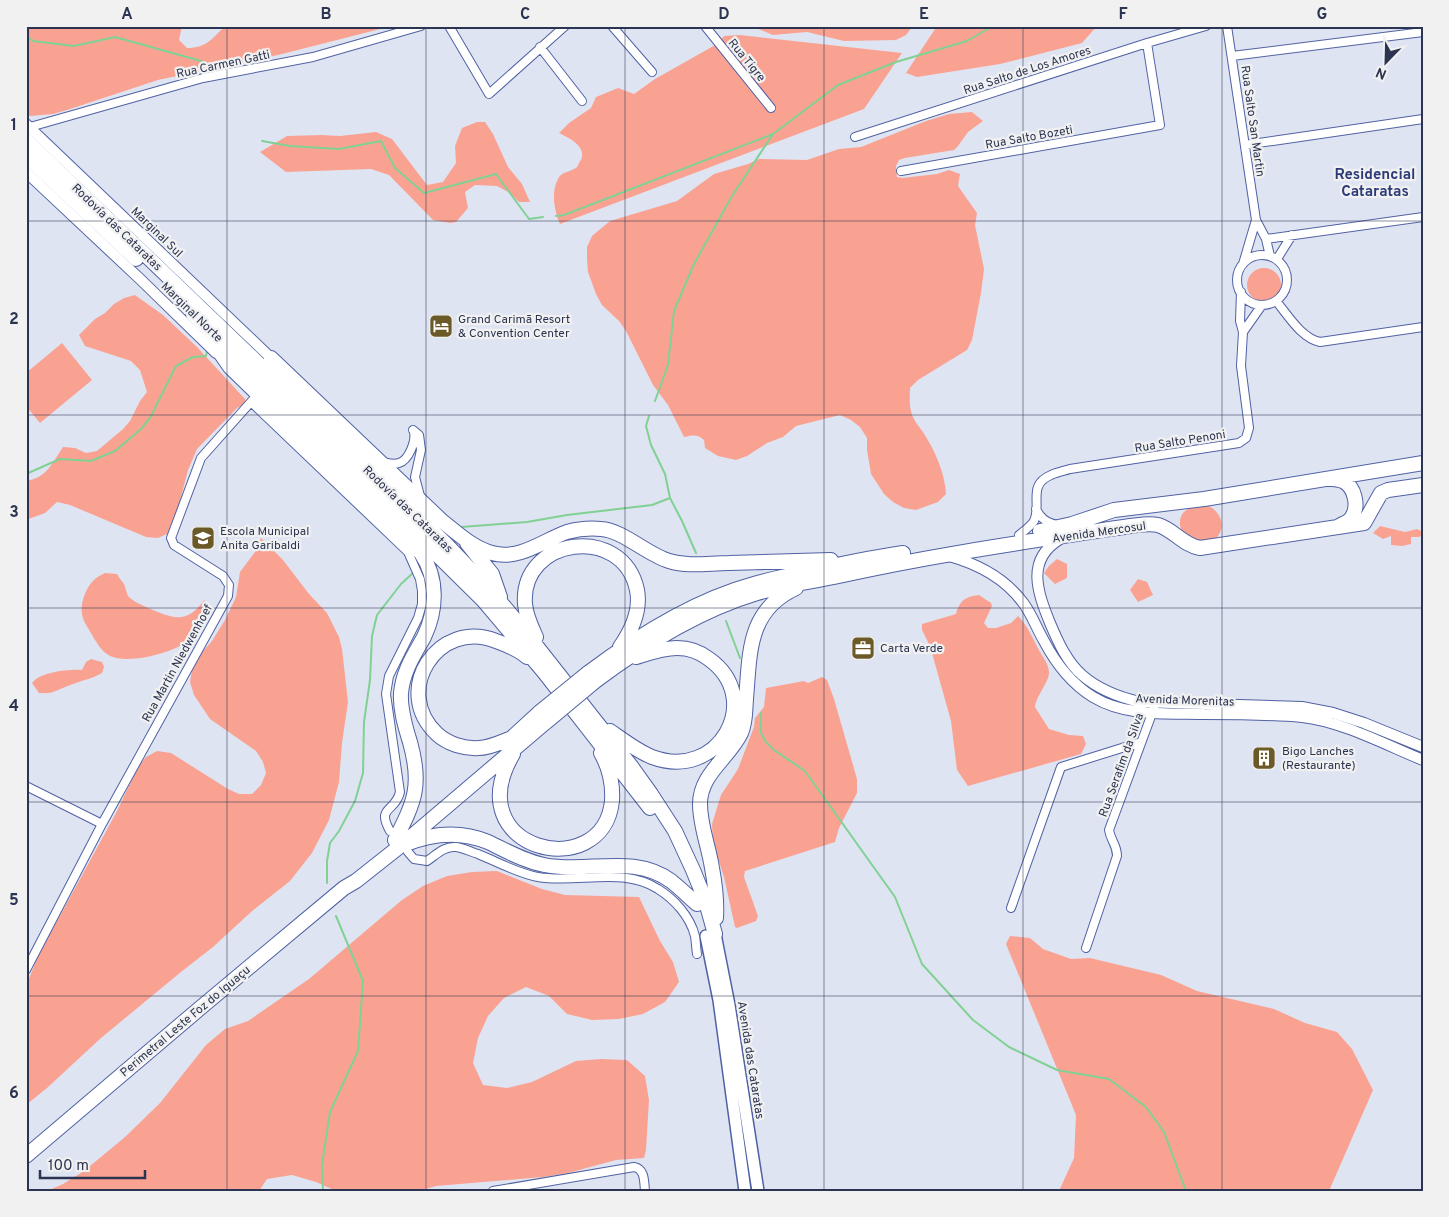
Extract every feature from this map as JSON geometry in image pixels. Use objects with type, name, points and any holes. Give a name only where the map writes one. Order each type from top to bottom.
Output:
[{"type":"highway","name":"Rodovía das Cataratas","points":[[27,131],[295,400],[446,545],[503,604],[597,722],[651,794],[675,831],[706,902],[711,935]]},
{"type":"highway","name":"Rodovía das Cataratas","points":[[26,156],[193,314],[484,600],[544,672],[649,807],[673,847],[711,935]]},
{"type":"highway","points":[[193,314],[254,398],[421,553],[428,563],[434,593],[430,620],[406,669],[402,687],[402,709],[416,764],[416,779],[413,804],[398,842]]},
{"type":"highway","points":[[271,358],[295,400]]},
{"type":"highway","points":[[271,358],[378,461],[465,540],[492,574],[503,604]]},
{"type":"highway","name":"Avenida Mercosul","points":[[813,581],[900,562],[946,555],[1064,531],[1114,510],[1204,500],[1423,463]]},
{"type":"highway","points":[[1332,479],[1344,482],[1352,489],[1356,507],[1353,516],[1348,522],[1336,527]]},
{"type":"highway","name":"Avenida Mercosul","points":[[862,560],[1019,534],[1152,525],[1158,525],[1190,546],[1200,548],[1364,523],[1381,493],[1388,490],[1423,486]]},
{"type":"highway","points":[[465,540],[493,554],[511,554],[530,549],[567,532],[604,529],[626,538],[647,552],[669,561],[694,566],[718,563],[862,560]]},
{"type":"highway","points":[[545,656],[528,620],[525,599],[528,585],[534,572],[549,556],[568,547],[583,545],[604,550],[617,557],[627,568],[636,588],[638,610],[634,624],[613,661]]},
{"type":"highway","points":[[613,661],[635,640],[669,620],[735,591],[754,584],[862,560]]},
{"type":"highway","points":[[613,661],[660,636],[757,593],[813,581]]},
{"type":"highway","points":[[711,935],[716,912],[713,868],[701,821],[701,792],[709,774],[734,745],[745,721],[748,656],[758,624],[774,603],[788,592],[813,581]]},
{"type":"highway","points":[[515,742],[477,749],[462,747],[440,737],[425,718],[420,704],[420,680],[426,665],[435,653],[448,644],[463,638],[478,637],[494,640],[523,654],[544,672]]},
{"type":"highway","points":[[597,722],[646,754],[676,761],[697,758],[710,752],[725,736],[731,722],[734,701],[730,686],[718,666],[699,653],[684,648],[661,650],[613,661]]},
{"type":"highway","name":"Perimetral Leste Foz do Iguaçu","points":[[26,1156],[344,888],[356,881],[398,842],[543,717],[613,661]]},
{"type":"highway","points":[[515,742],[500,784],[500,799],[506,819],[519,835],[537,846],[558,849],[578,845],[595,834],[604,823],[610,810],[612,796],[610,775],[605,760],[582,720]]},
{"type":"highway","points":[[398,842],[428,836],[455,834],[480,839],[521,858],[551,866],[632,866],[650,870],[665,877],[697,904]]},
{"type":"main road","name":"Marginal Sul","points":[[27,131],[271,358]]},
{"type":"main road","name":"Marginal Norte","points":[[26,172],[230,367]]},
{"type":"main road","name":"Avenida Morenitas","points":[[1064,531],[1048,546],[1041,560],[1037,587],[1057,639],[1068,659],[1080,674],[1098,688],[1121,698],[1140,702],[1260,710],[1304,717],[1329,723],[1423,760]]},
{"type":"main road","name":"Avenida Morenitas","points":[[946,555],[969,562],[1002,580],[1026,606],[1058,664],[1093,697],[1118,708],[1152,713],[1302,708],[1333,713],[1364,723],[1423,747]]},
{"type":"main road","name":"Avenida das Cataratas","points":[[711,935],[745,1191]]},
{"type":"main road","name":"Avenida das Cataratas","points":[[711,935],[729,1005],[758,1191]]},
{"type":"street","name":"Rua Carmen Gatti","points":[[27,131],[202,78],[313,57],[421,26]]},
{"type":"street","points":[[449,26],[489,94],[565,26]]},
{"type":"street","points":[[612,26],[652,72]]},
{"type":"street","name":"Rua Tigre","points":[[704,26],[771,108]]},
{"type":"street","name":"Rua Salto de Los Amores","points":[[855,137],[1147,43],[1206,26]]},
{"type":"street","name":"Rua Salto San Martin","points":[[1227,26],[1256,220],[1266,238],[1273,258]]},
{"type":"street","points":[[1232,56],[1423,32]]},
{"type":"street","name":"Rua Salto Bozeti","points":[[901,171],[1160,125],[1147,43]]},
{"type":"street","points":[[540,47],[582,101]]},
{"type":"street","points":[[1245,145],[1423,119]]},
{"type":"street","points":[[1266,238],[1423,218]]},
{"type":"street","name":"Rua Salto San Martin","points":[[1242,264],[1256,220]]},
{"type":"street","points":[[1273,258],[1292,236]]},
{"type":"street","points":[[1256,255],[1273,258],[1283,265],[1287,272],[1288,281],[1286,289],[1276,301],[1262,305],[1249,301],[1241,292],[1237,280],[1242,264],[1256,255]]},
{"type":"street","name":"Rua Salto Penoni","points":[[1019,534],[1033,522],[1038,485],[1050,475],[1070,469],[1239,443],[1246,438],[1249,428],[1241,366],[1243,332],[1240,321],[1241,292]]},
{"type":"street","points":[[1276,301],[1304,334],[1312,340],[1320,342],[1423,327]]},
{"type":"street","points":[[1243,332],[1262,305]]},
{"type":"street","points":[[254,398],[408,552],[420,579],[423,597],[420,612],[386,688],[386,707],[400,792],[397,801],[384,815],[384,821],[398,842],[414,859],[427,862],[445,848],[459,847],[516,870],[537,876],[556,879],[623,878],[648,884],[674,900],[684,913],[695,937],[697,954]]},
{"type":"street","name":"Rua Martin Niedwenhoef","points":[[26,970],[102,824],[228,596],[229,585],[223,576],[174,545],[171,538],[201,458],[254,398]]},
{"type":"street","points":[[378,461],[392,464],[399,463],[405,459],[414,443],[415,434],[413,430],[419,435],[421,450],[415,476],[417,490],[425,505]]},
{"type":"street","points":[[1036,509],[1045,521],[1064,531]]},
{"type":"street","name":"Rua Serafim da Silva","points":[[1086,948],[1117,856],[1117,848],[1110,839],[1109,830],[1156,703]]},
{"type":"street","points":[[1010,908],[1061,767],[1142,742]]},
{"type":"street","points":[[26,786],[102,824]]},
{"type":"street","points":[[493,1191],[634,1167],[642,1171],[645,1191]]},
{"type":"shaded area","points":[[26,26],[52,29],[55,26],[182,26],[179,40],[187,48],[194,48],[212,39],[225,26],[392,26],[278,55],[158,80],[53,114],[30,116],[26,115]]},
{"type":"shaded area","points":[[751,26],[913,26],[906,35],[896,40],[844,41],[807,32],[773,35]]},
{"type":"shaded area","points":[[937,26],[1097,26],[1082,43],[1000,64],[917,77],[906,73]]},
{"type":"shaded area","points":[[740,35],[902,53],[864,109],[560,224],[554,202],[556,184],[559,176],[577,167],[581,160],[582,151],[576,143],[559,133],[569,123],[591,108],[596,97],[618,88],[634,94],[655,79],[717,44],[724,36]]},
{"type":"shaded area","points":[[972,112],[983,121],[968,132],[954,150],[905,158],[899,160],[896,166],[897,177],[902,178],[937,174],[949,170],[960,174],[958,186],[977,213],[975,225],[984,269],[972,340],[967,350],[918,380],[910,388],[912,414],[935,453],[944,477],[946,494],[938,502],[916,510],[904,508],[893,502],[884,494],[871,474],[867,438],[860,427],[840,415],[796,426],[783,437],[767,443],[747,456],[736,460],[718,456],[705,448],[704,440],[697,436],[684,437],[668,405],[653,385],[626,331],[619,321],[602,305],[596,294],[588,272],[587,260],[587,247],[592,236],[610,221],[677,201],[714,174],[759,159],[807,160],[839,149],[861,147],[926,121],[949,114]]},
{"type":"shaded area","points":[[477,122],[485,122],[493,134],[508,167],[522,184],[530,202],[519,202],[510,193],[497,186],[475,185],[465,192],[468,208],[456,222],[450,223],[433,220],[389,175],[371,169],[286,172],[260,152],[287,136],[340,136],[376,132],[392,139],[427,185],[443,182],[456,163],[455,146],[462,128]]},
{"type":"shaded area","points":[[1264,268],[1276,273],[1281,285],[1276,297],[1264,302],[1252,297],[1247,285],[1252,273]]},
{"type":"shaded area","points":[[135,295],[163,315],[197,347],[245,399],[246,403],[237,408],[197,449],[188,470],[174,524],[169,533],[158,538],[146,537],[70,505],[57,502],[45,513],[26,520],[26,481],[39,477],[44,473],[63,447],[75,448],[86,453],[97,451],[130,421],[147,392],[140,370],[131,361],[85,346],[79,335],[114,304],[124,298]]},
{"type":"shaded area","points":[[62,343],[92,380],[40,423],[26,406],[26,373]]},
{"type":"shaded area","points":[[1204,504],[1217,512],[1222,526],[1217,538],[1204,545],[1183,535],[1180,522],[1183,513],[1187,510]]},
{"type":"shaded area","points":[[1380,526],[1405,532],[1417,529],[1423,532],[1423,534],[1419,537],[1411,537],[1411,544],[1402,546],[1391,545],[1391,536],[1383,539],[1373,533]]},
{"type":"shaded area","points":[[261,538],[283,560],[309,594],[327,613],[339,637],[342,649],[348,702],[339,782],[329,820],[312,853],[290,881],[251,912],[213,947],[101,1038],[26,1105],[26,986],[38,956],[116,813],[138,767],[146,757],[157,751],[171,753],[239,794],[252,794],[261,785],[266,773],[263,762],[256,751],[210,719],[194,695],[190,682],[196,659],[212,641],[225,620],[236,597],[240,572],[255,552]]},
{"type":"shaded area","points":[[1057,559],[1067,564],[1067,578],[1055,584],[1044,573]]},
{"type":"shaded area","points":[[105,573],[117,574],[132,600],[164,614],[179,617],[185,616],[198,608],[204,600],[208,606],[201,627],[186,642],[166,652],[153,656],[129,659],[110,656],[102,649],[85,623],[82,610],[84,595],[89,586],[96,578]]},
{"type":"shaded area","points":[[1138,579],[1147,582],[1153,595],[1138,602],[1130,590]]},
{"type":"shaded area","points":[[979,595],[991,603],[992,606],[984,623],[988,628],[996,628],[1011,623],[1018,616],[1027,628],[1046,663],[1049,670],[1048,678],[1035,707],[1049,729],[1069,735],[1083,736],[1086,744],[1081,754],[968,786],[957,770],[951,721],[930,646],[922,630],[922,624],[956,614],[959,605],[964,600]]},
{"type":"shaded area","points":[[91,659],[102,662],[104,667],[102,673],[48,693],[39,693],[32,683],[41,676],[48,674],[82,670],[86,662]]},
{"type":"shaded area","points":[[822,677],[827,680],[834,699],[857,779],[857,793],[839,828],[835,842],[745,871],[744,877],[758,916],[756,921],[737,928],[735,927],[724,877],[713,843],[712,824],[721,795],[738,769],[754,727],[755,718],[764,707],[766,688],[804,681],[808,683]]},
{"type":"shaded area","points":[[497,871],[542,889],[565,895],[639,897],[660,941],[673,962],[679,982],[665,1002],[643,1014],[619,1019],[592,1020],[567,1014],[549,996],[526,987],[504,998],[488,1016],[478,1038],[473,1063],[483,1085],[507,1088],[532,1082],[576,1061],[601,1059],[627,1060],[645,1076],[649,1100],[644,1158],[616,1160],[568,1173],[543,1177],[436,1186],[419,1191],[336,1191],[316,1182],[292,1175],[267,1179],[259,1191],[47,1191],[84,1171],[125,1137],[160,1103],[206,1045],[225,1029],[248,1021],[309,979],[402,900],[423,886],[447,876]]},
{"type":"shaded area","points":[[1010,936],[1030,938],[1043,949],[1071,959],[1090,958],[1161,975],[1197,991],[1274,1009],[1305,1023],[1337,1032],[1352,1049],[1373,1090],[1329,1191],[1059,1191],[1074,1158],[1076,1115],[1006,944]]},
{"type":"waterway","points":[[655,401],[668,365],[674,311],[694,264],[732,196],[773,134],[838,85],[896,62],[967,41],[993,26]]},
{"type":"waterway","points":[[26,36],[33,41],[74,46],[115,37],[201,61],[214,67]]},
{"type":"waterway","points":[[556,216],[564,215],[773,134]]},
{"type":"waterway","points":[[262,141],[290,146],[339,149],[381,141],[395,168],[424,193],[496,174],[529,219],[543,217]]},
{"type":"waterway","points":[[26,474],[60,459],[91,461],[115,451],[141,429],[150,418],[176,366],[193,357],[206,356],[207,351]]},
{"type":"waterway","points":[[649,416],[646,426],[651,445],[665,474],[670,498],[696,553]]},
{"type":"waterway","points":[[461,527],[527,522],[567,515],[652,505],[670,498]]},
{"type":"waterway","points":[[327,883],[327,861],[330,843],[339,831],[355,801],[363,773],[364,722],[370,680],[372,636],[377,615],[401,584],[414,572]]},
{"type":"waterway","points":[[726,621],[740,658]]},
{"type":"waterway","points":[[761,713],[761,733],[766,742],[774,750],[805,771],[895,897],[922,964],[973,1020],[1009,1047],[1057,1070],[1109,1079],[1146,1107],[1164,1132],[1186,1191]]},
{"type":"waterway","points":[[323,1191],[322,1165],[330,1112],[358,1051],[363,981],[336,916]]},
{"type":"place","name":"Grand Carimã Resort & Convention Center","points":[[441,326]]},
{"type":"place","name":"Escola Municipal Anita Garibaldi","points":[[203,538]]},
{"type":"place","name":"Carta Verde","points":[[863,648]]},
{"type":"place","name":"Bigo Lanches (Restaurante)","points":[[1264,758]]},
{"type":"district","name":"Residencial Cataratas","points":[[1375,182]]}]
